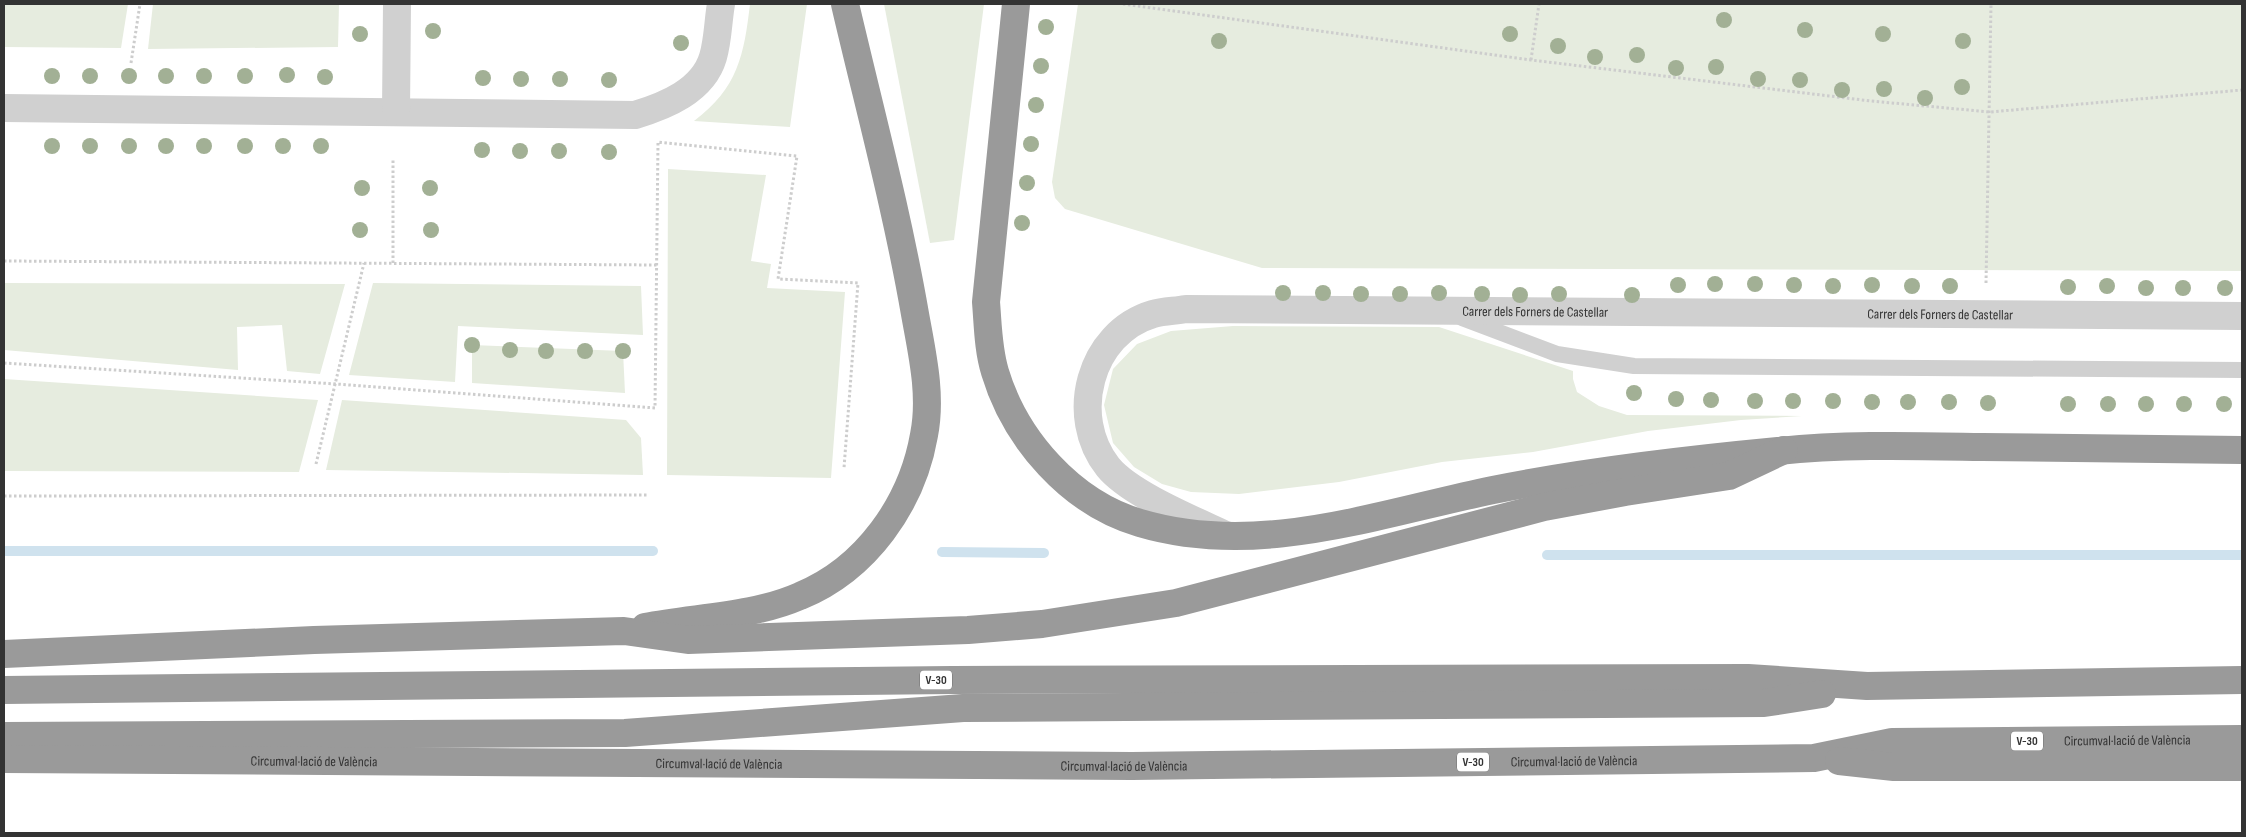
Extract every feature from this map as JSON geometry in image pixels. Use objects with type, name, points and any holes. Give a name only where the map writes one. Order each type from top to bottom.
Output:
[{"type":"highway","points":[[624,632],[686,619],[761,609],[801,596],[837,575],[870,547],[894,515],[914,477],[925,434],[927,397],[923,360],[908,275],[845,4]]},
{"type":"highway","points":[[1016,4],[986,302],[988,343],[995,372],[1005,398],[1018,425],[1035,450],[1067,482],[1100,505],[1136,522],[1180,533],[1226,535],[1278,534],[1337,526],[1494,490],[1639,466],[1784,450],[1888,446],[2242,450]]},
{"type":"highway","points":[[4,654],[314,640],[624,632],[688,640],[949,631],[1042,624],[1116,614],[1176,603],[1544,507],[1729,476],[1784,450]]},
{"type":"highway","name":"V-30","points":[[4,690],[952,680],[1728,678],[1867,686],[2242,680]]},
{"type":"highway","points":[[4,736],[625,733],[963,708],[1764,703],[1867,686]]},
{"type":"highway","name":"Circumval·lació de València","points":[[4,759],[1132,766],[1814,758],[1892,742],[2242,739]]},
{"type":"highway","points":[[1814,758],[1894,767],[2242,767]]},
{"type":"street","points":[[396,111],[397,4]]},
{"type":"street","points":[[4,108],[635,115],[667,105],[697,82],[712,59],[721,4]]},
{"type":"street","name":"Carrer dels Forners de Castellar","points":[[1226,535],[1142,494],[1109,468],[1095,446],[1088,421],[1089,386],[1095,366],[1116,338],[1127,328],[1152,314],[1186,309],[2242,316]]},
{"type":"lane","points":[[1436,310],[1481,324],[1557,354],[1634,366],[2242,370]]},
{"type":"path","points":[[131,63],[140,4]]},
{"type":"path","points":[[1124,4],[1531,60],[1871,101],[1990,112],[2242,90]]},
{"type":"path","points":[[1157,8],[1158,4]]},
{"type":"path","points":[[1531,60],[1539,4]]},
{"type":"path","points":[[1986,283],[1991,4]]},
{"type":"path","points":[[4,363],[336,384],[655,408],[658,142],[797,156],[778,279],[858,283],[844,468]]},
{"type":"path","points":[[393,263],[394,158]]},
{"type":"path","points":[[4,261],[657,265]]},
{"type":"path","points":[[316,464],[364,263]]},
{"type":"path","points":[[4,496],[647,495]]},
{"type":"shaded area","points":[[4,4],[128,4],[121,48],[4,47]]},
{"type":"shaded area","points":[[153,4],[339,4],[338,47],[148,49]]},
{"type":"shaded area","points":[[750,4],[807,4],[790,127],[694,121],[709,109],[720,96],[736,69],[745,39]]},
{"type":"shaded area","points":[[884,4],[984,4],[954,240],[930,243]]},
{"type":"shaded area","points":[[1078,4],[2242,4],[2242,271],[1262,268],[1065,209],[1055,198],[1052,182]]},
{"type":"shaded area","points":[[668,169],[766,175],[751,261],[771,264],[767,288],[845,292],[831,478],[667,475]]},
{"type":"shaded area","points":[[4,283],[345,284],[320,374],[287,371],[282,325],[237,327],[238,370],[4,350]]},
{"type":"shaded area","points":[[373,283],[641,286],[643,335],[458,326],[455,382],[349,375]]},
{"type":"shaded area","points":[[1233,326],[1439,327],[1573,371],[1577,392],[1599,406],[1627,415],[1802,416],[1741,420],[1648,431],[1533,452],[1442,462],[1339,482],[1239,494],[1191,492],[1162,484],[1134,467],[1113,443],[1104,405],[1113,369],[1137,344],[1171,331]]},
{"type":"shaded area","points":[[472,345],[623,351],[625,393],[472,383]]},
{"type":"shaded area","points":[[4,379],[318,400],[299,472],[4,471]]},
{"type":"shaded area","points":[[342,400],[626,420],[641,438],[643,475],[326,470]]},
{"type":"waterway","points":[[4,551],[653,551]]},
{"type":"waterway","points":[[942,552],[1044,553]]},
{"type":"waterway","points":[[1547,555],[2242,555]]}]
